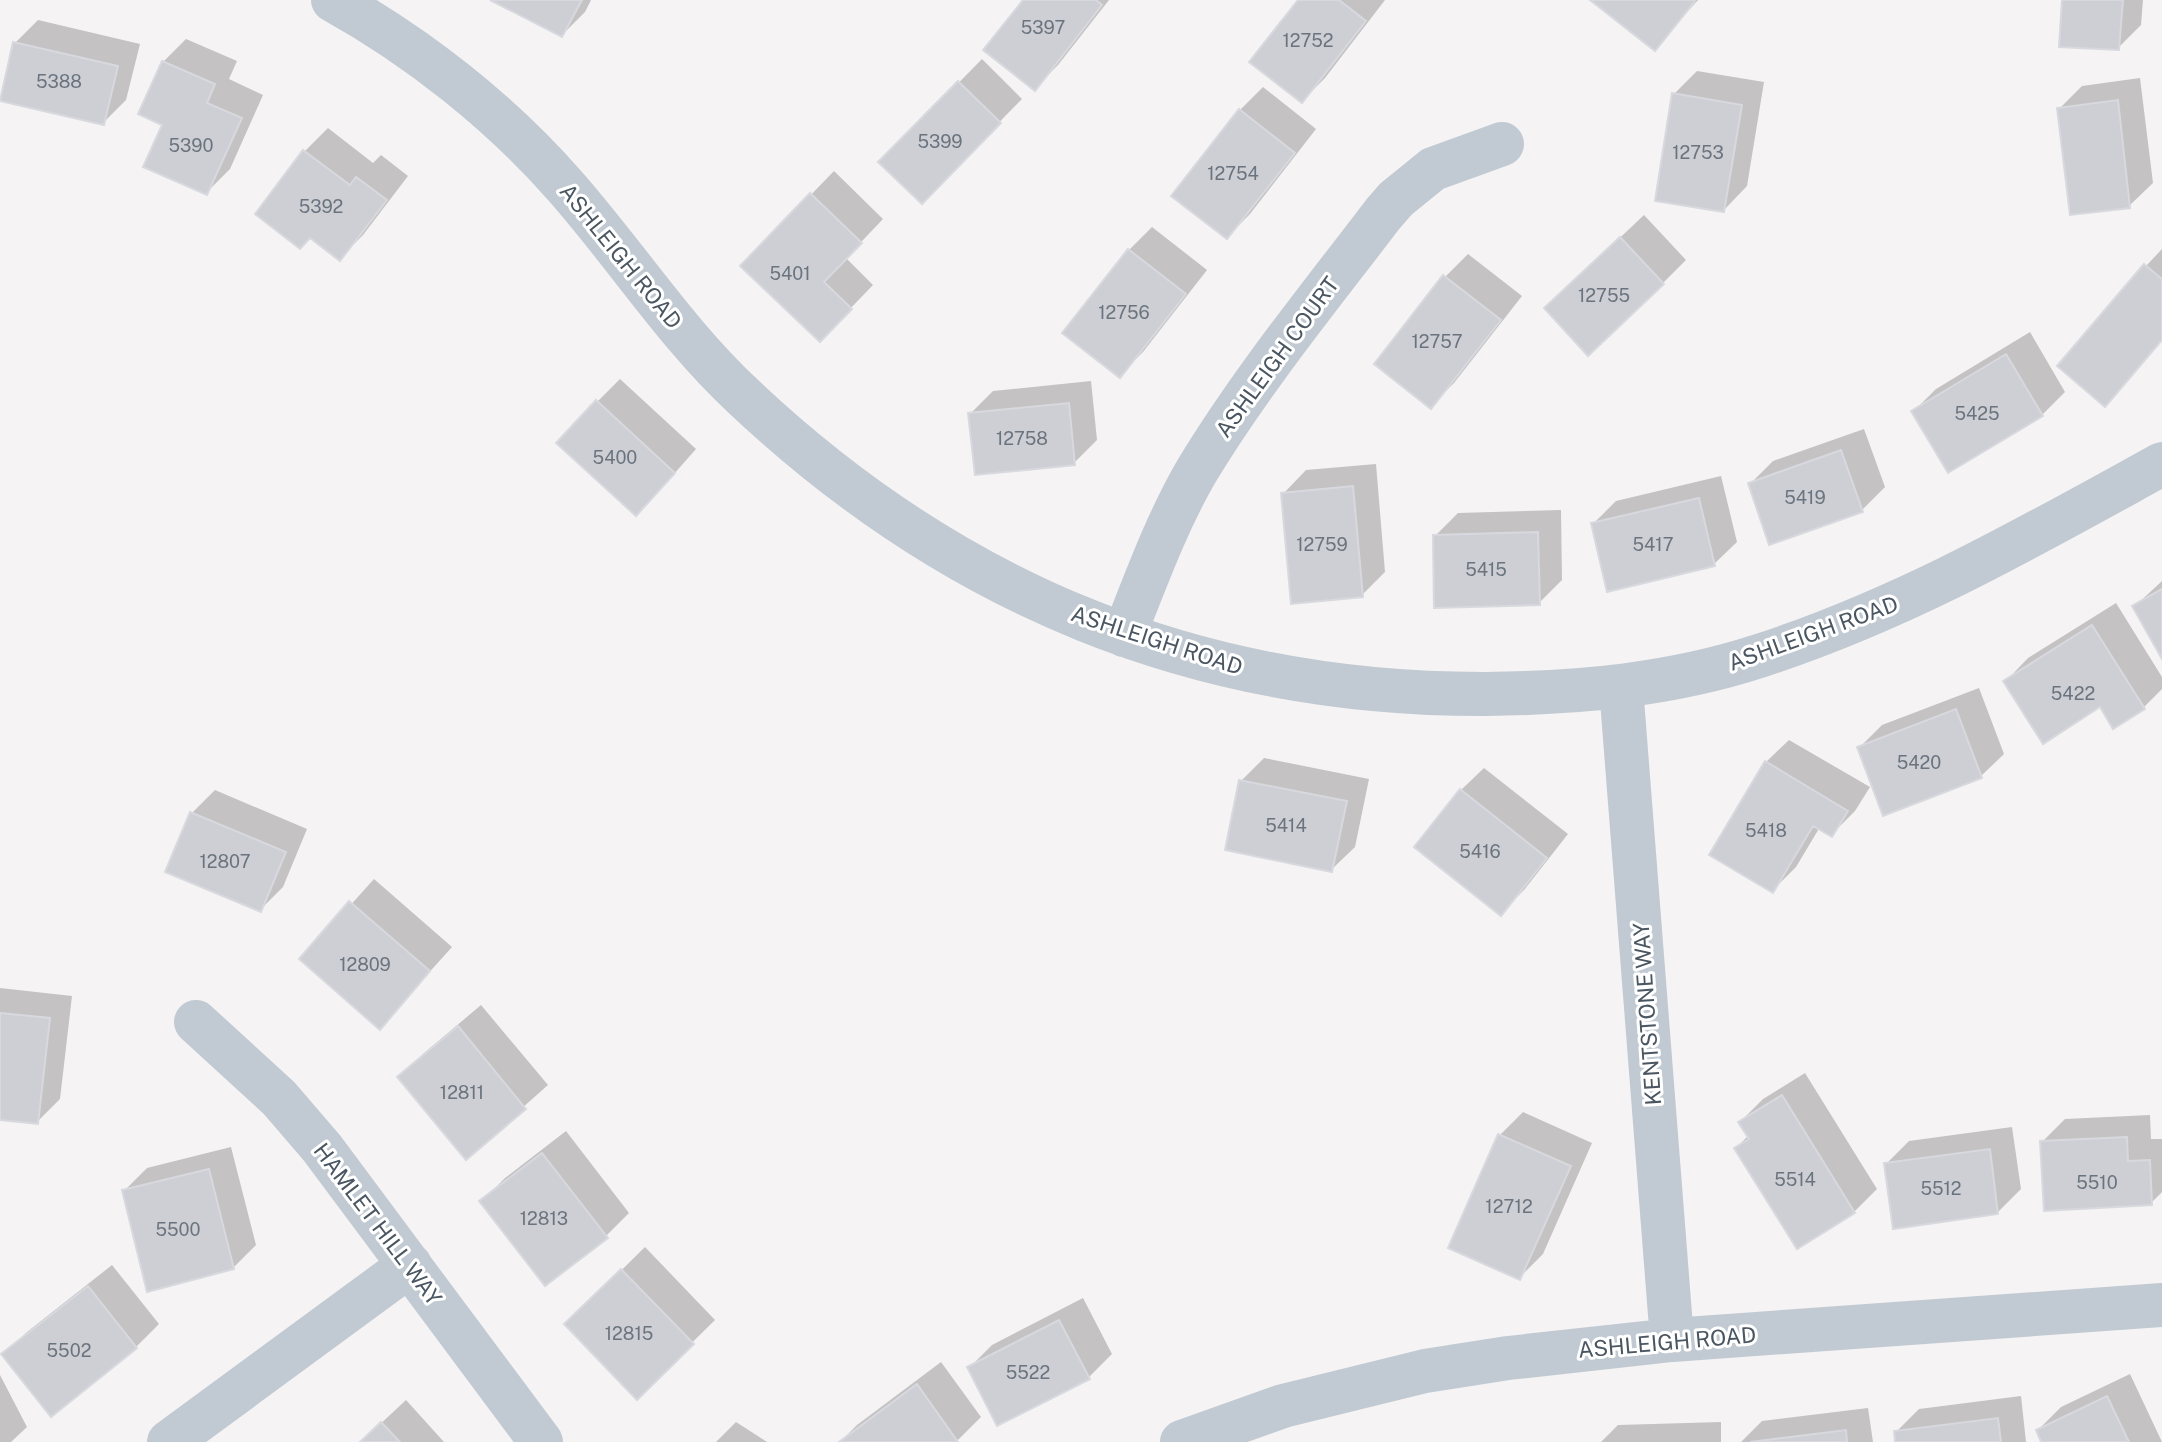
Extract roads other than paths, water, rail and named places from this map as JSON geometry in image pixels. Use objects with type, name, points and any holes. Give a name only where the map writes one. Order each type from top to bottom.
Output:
[{"type":"street","name":"ASHLEIGH ROAD","points":[[336,1],[430,62],[512,131],[565,185],[682,331],[733,387],[791,441],[853,491],[924,539],[1026,594],[1124,635],[1218,663],[1293,680],[1417,694],[1541,694],[1677,678],[1754,658],[1860,620],[1967,570],[2162,464]]},
{"type":"street","name":"ASHLEIGH COURT","points":[[1124,635],[1163,536],[1195,475],[1236,409],[1383,214],[1396,199],[1433,169],[1502,144]]},
{"type":"street","name":"KENTSTONE WAY","points":[[1621,687],[1672,1340]]},
{"type":"street","name":"HAMLET HILL WAY","points":[[196,1022],[279,1098],[322,1148],[541,1442]]},
{"type":"street","points":[[169,1442],[410,1265]]},
{"type":"street","name":"ASHLEIGH ROAD","points":[[1182,1442],[1283,1406],[1425,1371],[1508,1358],[1672,1340],[2162,1305]]}]
